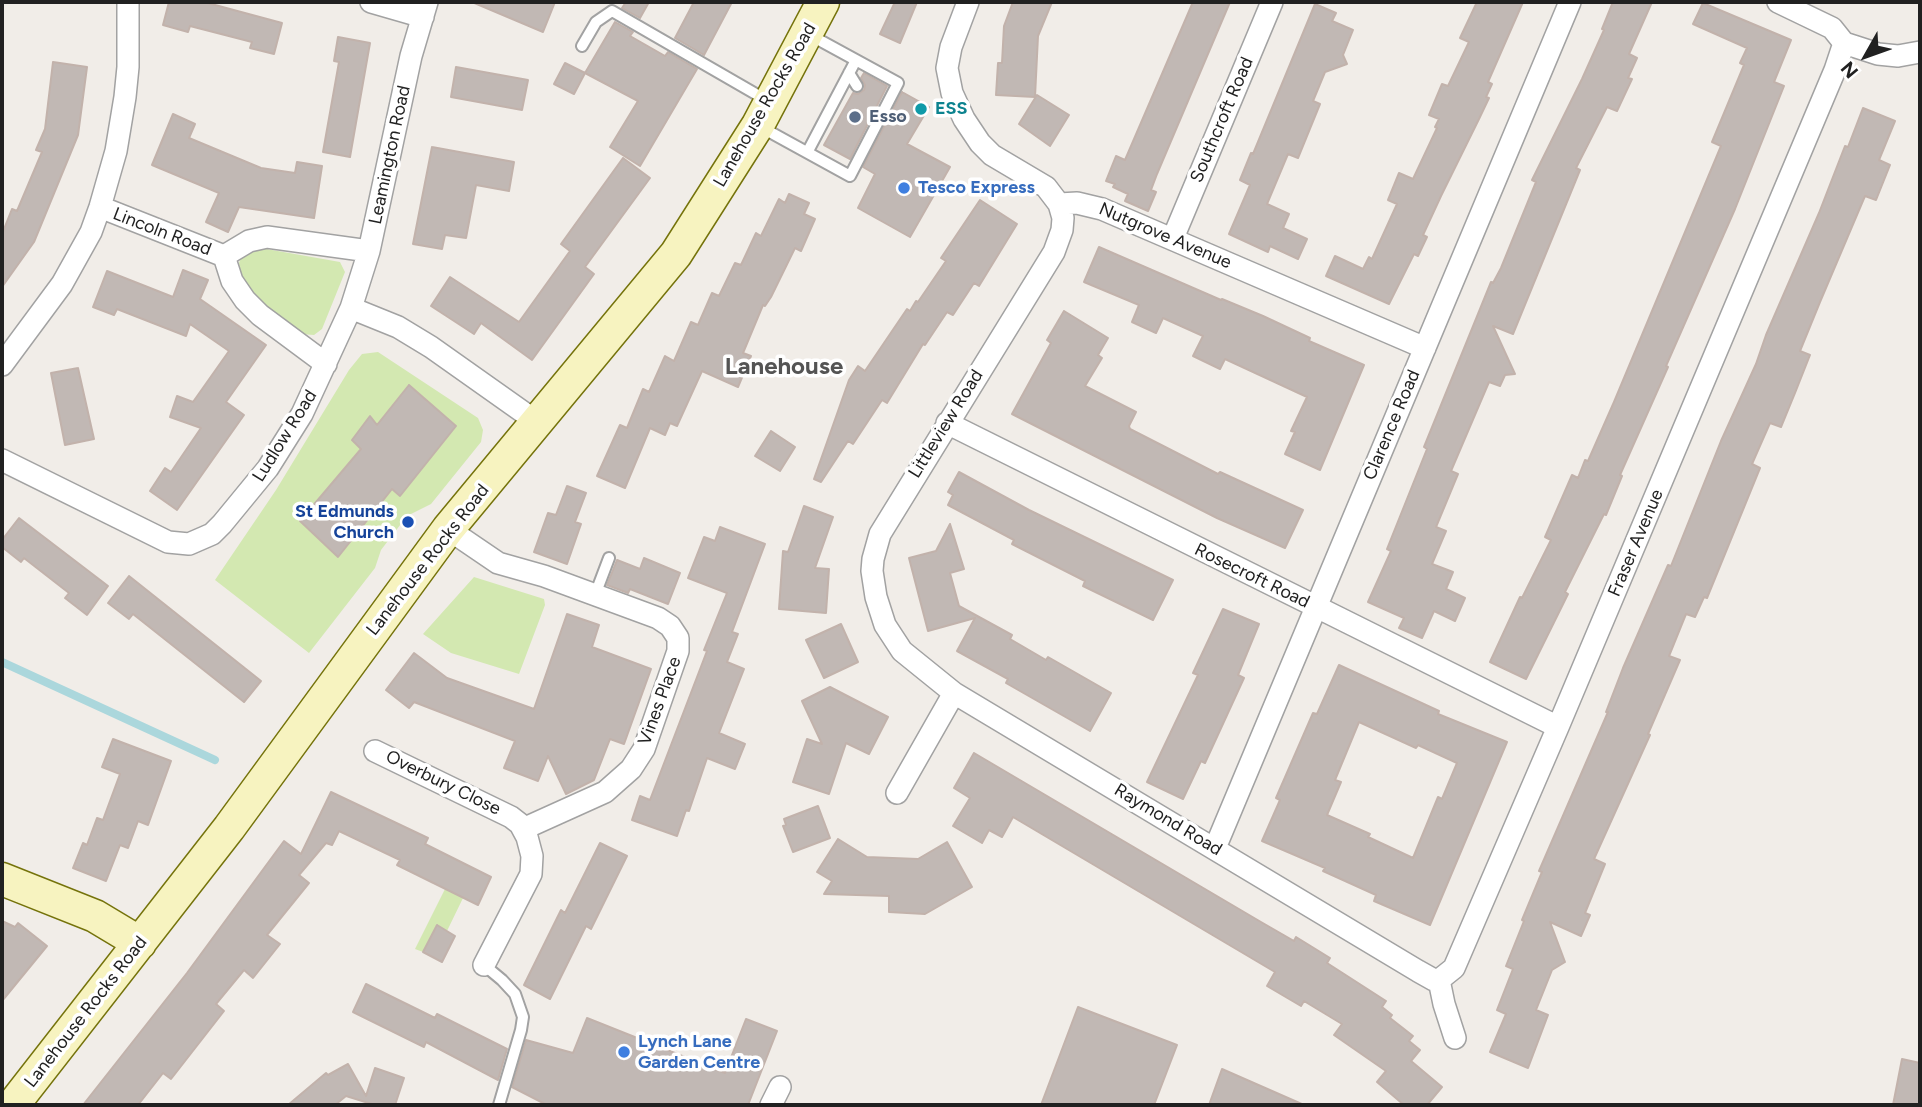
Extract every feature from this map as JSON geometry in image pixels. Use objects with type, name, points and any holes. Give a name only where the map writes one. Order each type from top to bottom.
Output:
[{"type":"main road","name":"Lanehouse Rocks Road","points":[[13,1105],[284,755],[449,529],[676,254],[764,114],[823,2]]},
{"type":"main road","points":[[2,879],[95,916],[140,943]]},
{"type":"street","points":[[2,365],[62,284],[91,232],[100,207],[116,151],[125,97],[129,37],[128,2]]},
{"type":"street","points":[[371,2],[425,9]]},
{"type":"street","points":[[968,2],[948,57],[949,79],[957,106],[980,144],[1006,164],[1046,187],[1059,204]]},
{"type":"street","name":"Southcroft Road","points":[[1173,238],[1272,2]]},
{"type":"street","name":"Clarence Road","points":[[1215,848],[1570,2]]},
{"type":"street","points":[[1778,2],[1832,28],[1844,43],[1878,54],[1920,52]]},
{"type":"street","name":"Leamington Road","points":[[351,308],[369,251],[411,56],[425,9]]},
{"type":"street","name":"Fraser Avenue","points":[[1439,980],[1454,968],[1558,727],[1835,70],[1844,43]]},
{"type":"street","name":"Nutgrove Avenue","points":[[1059,204],[1088,204],[1173,238],[1425,348]]},
{"type":"street","name":"Littleview Road","points":[[902,651],[879,611],[873,584],[876,545],[887,520],[1054,252],[1062,230],[1063,218],[1059,204]]},
{"type":"street","name":"Lincoln Road","points":[[100,207],[224,256]]},
{"type":"street","name":"Lincoln Road","points":[[224,256],[249,241],[267,237],[369,251]]},
{"type":"street","name":"Lincoln Road","points":[[224,256],[232,281],[245,300],[260,315],[326,364]]},
{"type":"street","points":[[351,308],[398,327],[537,422]]},
{"type":"street","name":"Ludlow Road","points":[[2,460],[168,542],[189,544],[212,534],[268,468],[302,414],[351,308]]},
{"type":"street","name":"Rosecroft Road","points":[[947,423],[1558,727]]},
{"type":"street","name":"Vines Place","points":[[449,529],[498,564],[544,576],[664,621],[678,638],[678,651],[643,749],[631,769],[605,792],[523,829]]},
{"type":"street","name":"Raymond Road","points":[[902,651],[954,693],[1428,977],[1439,980]]},
{"type":"street","points":[[897,793],[954,693]]},
{"type":"street","name":"Overbury Close","points":[[375,751],[511,817],[523,829]]},
{"type":"street","points":[[484,965],[531,874],[532,850],[523,829]]},
{"type":"street","points":[[1439,980],[1454,1038]]},
{"type":"lane","points":[[582,46],[596,22],[612,11],[764,114],[808,151],[850,176],[859,160],[865,137],[898,83],[808,33]]},
{"type":"lane","points":[[808,151],[856,60]]},
{"type":"lane","points":[[849,74],[857,86]]},
{"type":"lane","points":[[839,94],[846,106]]},
{"type":"lane","points":[[829,112],[836,123]]},
{"type":"lane","points":[[852,149],[859,160]]},
{"type":"lane","points":[[594,595],[609,558]]},
{"type":"lane","points":[[484,965],[515,994],[523,1017],[522,1030],[499,1105]]},
{"type":"green space","points":[[255,247],[340,262],[345,272],[322,329],[314,335],[301,334],[259,300],[241,276],[239,263],[243,253]]},
{"type":"green space","points":[[378,352],[478,418],[483,430],[481,442],[431,504],[407,516],[381,550],[375,568],[309,653],[215,580],[276,490],[349,370],[362,354]]},
{"type":"green space","points":[[474,577],[544,599],[545,605],[519,674],[451,653],[423,634]]},
{"type":"green space","points":[[445,889],[463,898],[447,931],[436,926],[423,952],[415,949]]},
{"type":"building","points":[[169,2],[204,2],[282,23],[274,54],[250,48],[252,42],[190,26],[188,32],[163,25]]},
{"type":"building","points":[[472,2],[555,2],[543,32]]},
{"type":"building","points":[[626,2],[649,2],[640,18],[622,8]]},
{"type":"building","points":[[694,2],[732,2],[704,55],[675,38]]},
{"type":"building","points":[[895,2],[917,2],[900,43],[880,34]]},
{"type":"building","points":[[1013,2],[1052,2],[1038,36],[1035,97],[996,95],[998,63],[1002,63],[1004,26]]},
{"type":"building","points":[[1193,2],[1230,2],[1157,174],[1151,190],[1156,192],[1148,211],[1125,201],[1128,194],[1106,181],[1116,156],[1125,160]]},
{"type":"building","points":[[1477,2],[1523,2],[1488,82],[1492,84],[1486,97],[1489,98],[1423,235],[1427,237],[1418,256],[1414,254],[1389,304],[1326,276],[1335,256],[1363,269],[1369,257],[1372,259],[1397,204],[1388,200],[1399,173],[1413,179],[1437,128],[1435,127],[1439,119],[1429,115],[1442,84],[1448,86],[1469,42],[1460,38]]},
{"type":"building","points":[[1613,2],[1652,2],[1629,54],[1637,58],[1628,78],[1632,79],[1617,111],[1607,107],[1576,168],[1580,170],[1513,334],[1493,326],[1515,374],[1505,375],[1500,386],[1489,382],[1451,471],[1458,474],[1436,527],[1446,531],[1432,564],[1453,572],[1446,589],[1465,598],[1455,621],[1434,611],[1422,638],[1399,628],[1404,618],[1368,602],[1391,551],[1387,549],[1427,449],[1424,447],[1491,282],[1493,283],[1501,268],[1536,182],[1532,180],[1582,79],[1604,30],[1602,29]]},
{"type":"building","points":[[1703,3],[1791,40],[1774,82],[1784,86],[1735,209],[1620,475],[1622,476],[1606,515],[1604,514],[1565,592],[1568,594],[1526,679],[1490,662],[1520,597],[1522,598],[1551,540],[1545,537],[1572,475],[1578,478],[1585,460],[1588,461],[1614,402],[1721,146],[1712,142],[1744,65],[1740,63],[1747,48],[1693,24]]},
{"type":"building","points":[[1315,4],[1336,13],[1332,21],[1353,30],[1343,55],[1347,64],[1325,72],[1313,101],[1320,104],[1298,158],[1288,154],[1267,204],[1289,214],[1283,228],[1307,239],[1298,259],[1270,246],[1268,252],[1229,234],[1250,185],[1240,180]]},
{"type":"building","points":[[615,22],[633,32],[630,36],[665,56],[668,52],[697,69],[640,166],[610,147],[638,101],[585,73]]},
{"type":"building","points":[[338,37],[370,43],[350,157],[323,152],[339,62],[334,61]]},
{"type":"building","points":[[53,62],[87,67],[78,135],[34,242],[2,287],[2,234],[12,209],[17,211],[42,152],[36,150],[45,129]]},
{"type":"building","points":[[565,63],[585,73],[574,94],[554,84]]},
{"type":"building","points":[[456,67],[528,80],[522,110],[451,97]]},
{"type":"building","name":"Esso","points":[[864,73],[887,86],[850,159],[824,145],[853,93],[858,94],[864,90],[865,85],[861,78]]},
{"type":"building","name":"Tesco Express","points":[[902,92],[929,107],[907,144],[950,167],[910,237],[858,208],[875,174],[863,167]]},
{"type":"building","points":[[1037,95],[1069,115],[1050,146],[1019,124]]},
{"type":"building","points":[[1863,108],[1895,121],[1879,160],[1890,165],[1876,200],[1865,196],[1820,302],[1800,351],[1810,355],[1781,427],[1770,423],[1752,464],[1760,468],[1707,598],[1704,597],[1695,617],[1686,614],[1669,656],[1680,660],[1648,734],[1650,735],[1594,859],[1605,864],[1585,913],[1590,915],[1581,936],[1550,922],[1565,962],[1552,970],[1536,1010],[1548,1015],[1528,1068],[1490,1052],[1506,1014],[1497,1010],[1513,969],[1506,966],[1542,872],[1539,871],[1608,712],[1623,668],[1668,565],[1671,566],[1721,441]]},
{"type":"building","points":[[173,114],[195,124],[189,138],[261,168],[295,173],[297,162],[322,166],[314,218],[239,207],[228,232],[206,222],[219,193],[152,165]]},
{"type":"building","points":[[432,147],[514,162],[509,191],[476,185],[466,238],[445,235],[442,249],[413,244]]},
{"type":"building","points":[[623,158],[650,178],[585,267],[594,274],[532,360],[481,323],[474,334],[431,306],[450,277],[519,322],[570,251],[561,244]]},
{"type":"building","points":[[789,194],[809,203],[804,214],[815,219],[801,251],[795,248],[771,297],[765,306],[763,305],[743,353],[751,356],[738,387],[702,371],[677,426],[670,423],[665,435],[650,428],[625,488],[597,476],[620,425],[627,428],[643,389],[649,392],[665,356],[674,361],[691,322],[698,325],[712,293],[719,296],[735,263],[741,265],[756,233],[761,236],[779,199],[785,203]]},
{"type":"building","points":[[980,200],[1017,224],[979,286],[974,283],[953,315],[947,312],[925,345],[923,344],[887,403],[882,400],[853,444],[848,441],[821,482],[814,479],[849,380],[858,366],[865,371],[907,309],[910,311],[916,301],[918,302],[946,261],[941,258]]},
{"type":"building","points":[[1099,247],[1263,316],[1310,338],[1309,341],[1364,365],[1320,470],[1285,454],[1295,432],[1291,431],[1307,397],[1225,359],[1220,369],[1193,356],[1203,336],[1163,318],[1156,333],[1132,322],[1139,305],[1084,282]]},
{"type":"building","points":[[183,270],[208,280],[200,299],[266,345],[226,402],[244,415],[177,510],[150,491],[165,468],[171,472],[201,428],[170,417],[177,396],[193,402],[229,351],[190,324],[186,336],[117,309],[114,315],[93,307],[107,271],[173,297]]},
{"type":"building","points":[[1064,311],[1108,338],[1098,355],[1102,358],[1085,386],[1136,412],[1130,429],[1218,474],[1220,472],[1303,510],[1285,548],[1217,518],[1012,414],[1051,343],[1047,340]]},
{"type":"building","points":[[78,368],[94,439],[65,445],[51,373]]},
{"type":"building","points":[[409,385],[456,426],[400,496],[392,489],[338,557],[300,521],[361,449],[352,440],[370,416],[377,425]]},
{"type":"building","points":[[771,431],[795,447],[780,471],[755,456]]},
{"type":"building","points":[[959,472],[1029,510],[1173,580],[1153,620],[1083,586],[1085,581],[1012,544],[1014,540],[948,505],[953,495],[948,492]]},
{"type":"building","points":[[567,486],[586,493],[575,522],[581,524],[567,564],[534,552],[548,513],[556,515]]},
{"type":"building","points":[[804,506],[833,517],[815,568],[829,569],[826,613],[779,609],[783,551],[788,552]]},
{"type":"building","points":[[19,518],[108,586],[87,615],[65,598],[69,593],[24,558],[21,562],[2,547],[2,540]]},
{"type":"building","points":[[950,524],[964,569],[950,573],[959,606],[1012,635],[1010,639],[1046,660],[1048,657],[1111,693],[1090,731],[1006,683],[1008,679],[957,651],[975,618],[928,631],[909,558],[936,551]]},
{"type":"building","points":[[720,527],[765,544],[732,632],[738,634],[727,662],[744,669],[719,733],[745,744],[735,769],[707,758],[689,811],[686,810],[677,836],[632,820],[640,796],[650,800],[727,593],[688,578],[704,537],[715,541]]},
{"type":"building","points":[[644,558],[680,573],[668,604],[630,589],[628,593],[607,585],[617,560],[640,569]]},
{"type":"building","points":[[129,576],[261,681],[244,702],[133,614],[129,619],[108,603]]},
{"type":"building","points":[[1223,609],[1259,624],[1238,675],[1244,678],[1205,763],[1201,761],[1183,799],[1147,782],[1198,675],[1193,673]]},
{"type":"building","points":[[567,614],[599,625],[592,647],[651,669],[624,744],[610,739],[594,780],[566,794],[548,756],[538,781],[504,768],[515,741],[414,702],[409,708],[386,690],[414,653],[447,678],[534,709]]},
{"type":"building","points":[[841,624],[858,662],[824,678],[806,640]]},
{"type":"building","points":[[1339,665],[1439,711],[1438,714],[1507,742],[1430,925],[1374,901],[1376,895],[1323,871],[1325,868],[1262,841],[1280,800],[1276,798],[1313,713],[1317,714]],"holes":[[[1359,722],[1416,748],[1418,745],[1457,763],[1442,799],[1438,797],[1413,858],[1368,837],[1370,834],[1327,815],[1341,782],[1335,780]]]},
{"type":"building","points":[[830,687],[888,717],[869,754],[846,743],[829,794],[793,782],[807,739],[822,744],[802,701]]},
{"type":"building","points":[[113,739],[171,761],[148,825],[138,821],[128,848],[120,845],[106,881],[73,868],[83,843],[87,845],[97,818],[103,820],[120,774],[102,767]]},
{"type":"building","points":[[974,753],[1261,922],[1294,941],[1296,937],[1330,958],[1327,963],[1386,1001],[1382,1007],[1392,1015],[1390,1018],[1413,1036],[1409,1041],[1420,1050],[1411,1061],[1442,1087],[1427,1105],[1404,1105],[1377,1082],[1386,1071],[1334,1035],[1342,1024],[1304,1001],[1301,1006],[1267,986],[1275,972],[1013,817],[1002,837],[989,830],[982,843],[953,826],[970,798],[954,788]]},
{"type":"building","points":[[331,792],[428,838],[425,844],[491,877],[478,905],[397,865],[400,860],[339,831],[332,845],[326,843],[299,875],[309,883],[267,935],[280,944],[253,978],[244,970],[216,1004],[224,1011],[171,1079],[163,1073],[138,1105],[83,1105],[187,973],[284,841],[301,854]]},
{"type":"building","points":[[818,806],[830,838],[793,852],[783,826],[786,825],[784,819]]},
{"type":"building","points":[[838,839],[867,857],[918,859],[947,842],[972,887],[925,914],[889,912],[889,896],[824,894],[832,881],[817,872]]},
{"type":"building","points":[[600,843],[627,856],[591,929],[586,926],[550,999],[524,985],[561,910],[565,913]]},
{"type":"building","points":[[2,921],[15,927],[18,923],[47,946],[2,1001]]},
{"type":"building","points":[[437,925],[455,936],[442,962],[423,952]]},
{"type":"building","points":[[366,984],[435,1018],[437,1014],[507,1049],[498,1080],[426,1042],[424,1047],[353,1012]]},
{"type":"building","points":[[1078,1007],[1177,1045],[1154,1105],[1041,1105]]},
{"type":"building","name":"Lynch Lane Garden Centre","points":[[587,1018],[725,1073],[746,1019],[777,1031],[748,1105],[547,1105],[512,1087],[526,1040],[573,1053]]},
{"type":"building","points":[[1902,1059],[1920,1063],[1920,1105],[1893,1105]]},
{"type":"building","points":[[348,1064],[366,1096],[375,1068],[404,1078],[395,1105],[375,1105],[346,1096],[335,1105],[288,1105],[326,1073],[328,1075]]},
{"type":"building","points":[[1222,1069],[1304,1105],[1209,1105]]},
{"type":"waterway","points":[[2,662],[215,760]]},
{"type":"place","name":"ESS","points":[[921,109]]},
{"type":"place","name":"Esso","points":[[855,117]]},
{"type":"place","name":"Tesco Express","points":[[904,188]]},
{"type":"place","name":"St Edmunds Church","points":[[408,522]]},
{"type":"place","name":"Lynch Lane Garden Centre","points":[[624,1052]]},
{"type":"district","name":"Lanehouse","points":[[784,367]]}]
